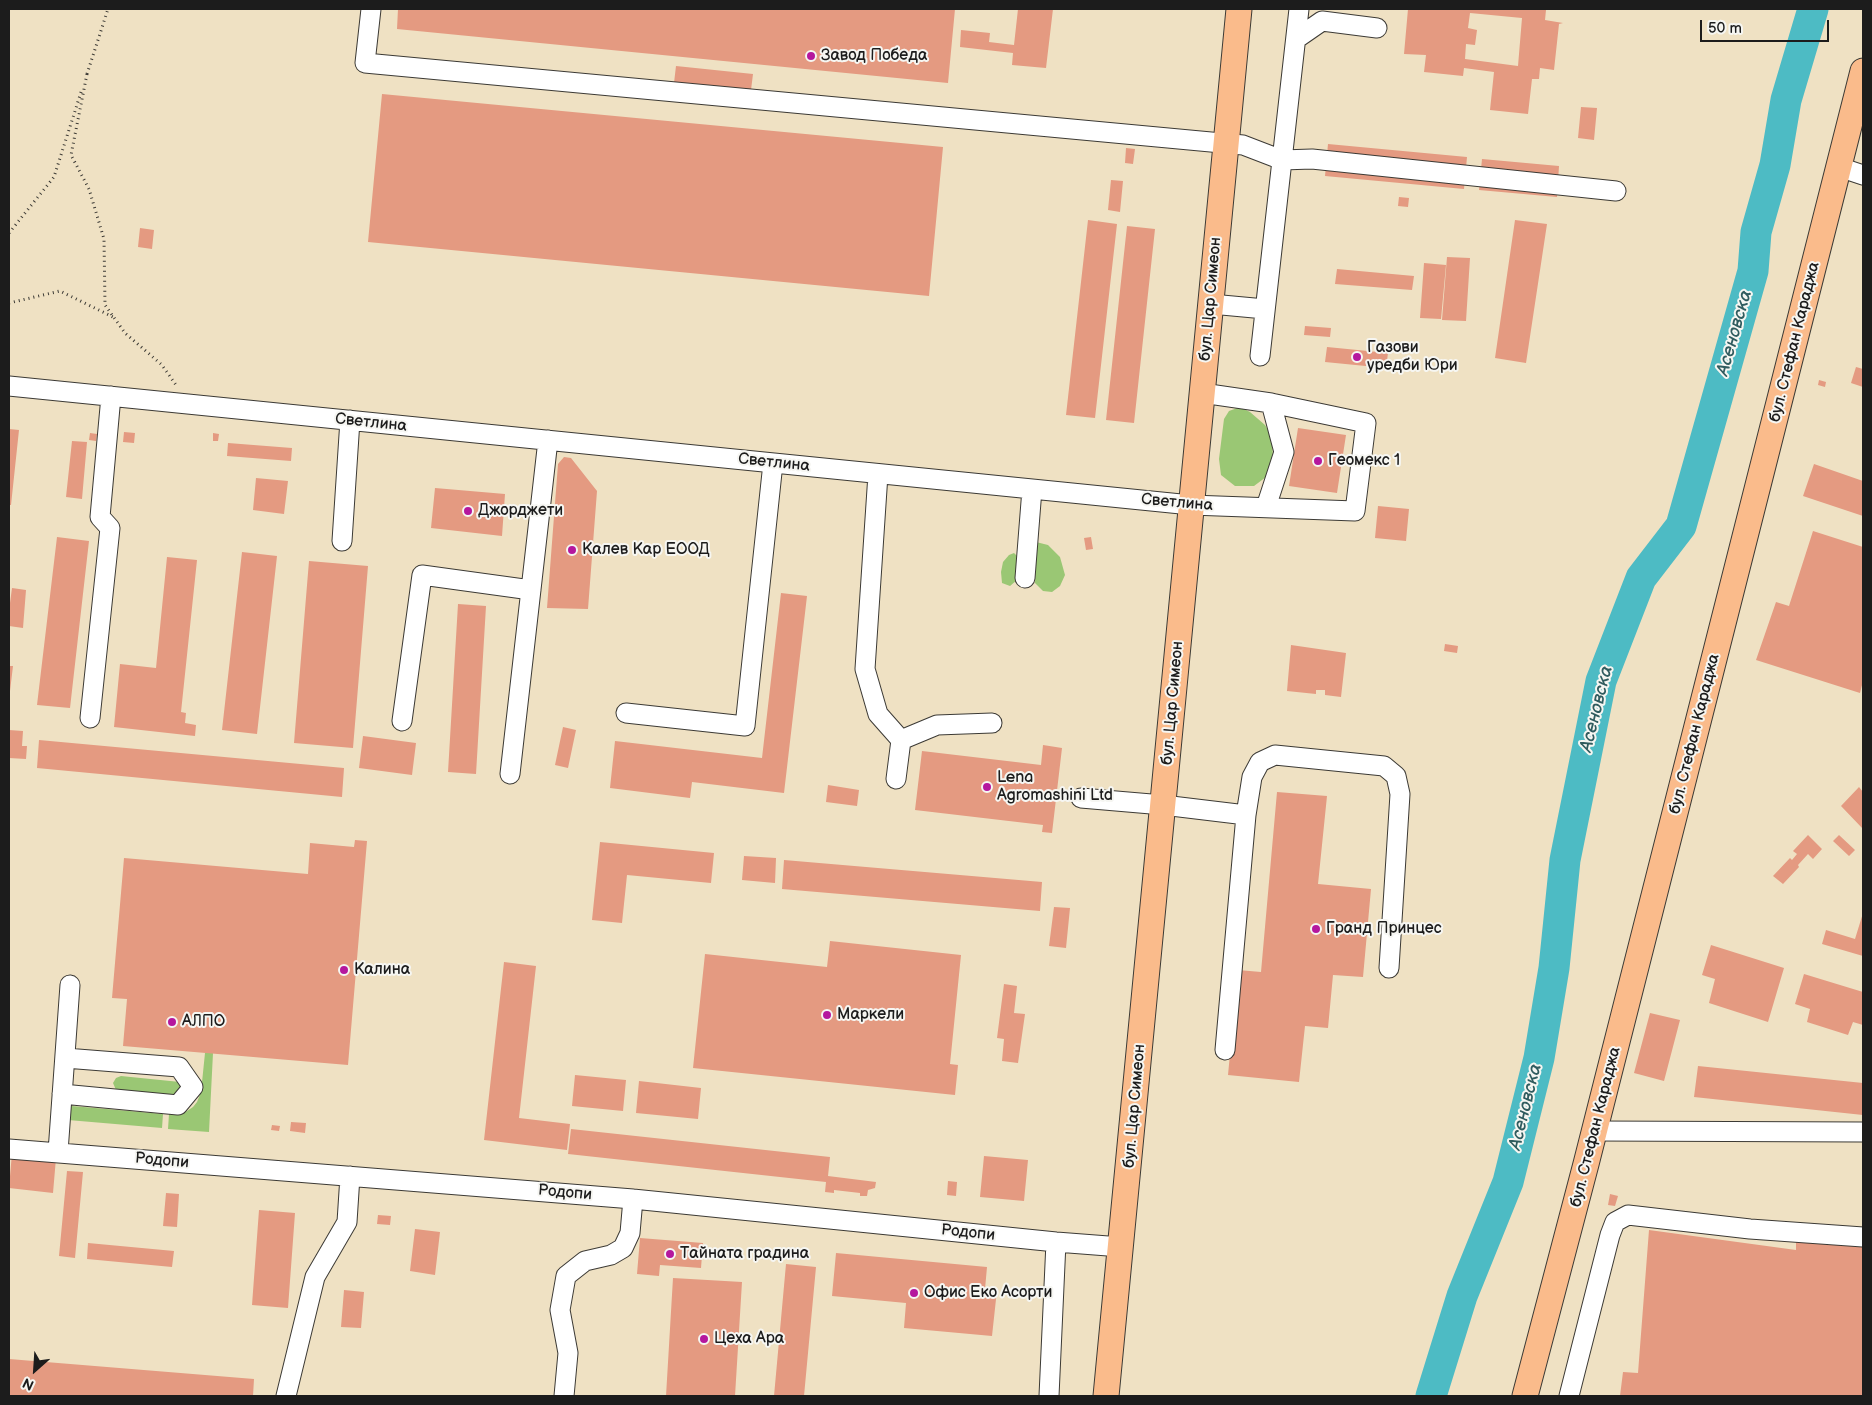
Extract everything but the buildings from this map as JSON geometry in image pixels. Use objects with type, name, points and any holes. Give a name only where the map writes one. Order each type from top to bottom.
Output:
[{"type":"main road","name":"бул. Цар Симеон","points":[[1106,1396],[1239,9]]},
{"type":"main road","name":"бул. Стефан Караджа","points":[[1525,1396],[1595,1132],[1863,71]]},
{"type":"street","points":[[371,9],[365,63],[1243,145],[1282,160],[1312,159],[1616,191]]},
{"type":"street","points":[[1260,356],[1299,9]]},
{"type":"street","points":[[1296,39],[1322,21],[1377,28]]},
{"type":"street","points":[[1839,167],[1863,175]]},
{"type":"street","points":[[1210,304],[1265,309]]},
{"type":"street","name":"Светлина","points":[[9,386],[1191,505],[1355,511],[1366,422],[1271,403]]},
{"type":"street","points":[[1202,393],[1271,403],[1284,452],[1266,507]]},
{"type":"street","points":[[90,718],[110,528],[100,517],[110,396]]},
{"type":"street","points":[[342,541],[350,420]]},
{"type":"street","points":[[510,774],[548,440]]},
{"type":"street","points":[[626,713],[745,726],[773,463]]},
{"type":"street","points":[[878,474],[865,669],[878,714],[901,740],[896,779]]},
{"type":"street","points":[[1025,578],[1032,489]]},
{"type":"street","points":[[402,721],[422,575],[531,590]]},
{"type":"street","points":[[901,740],[937,725],[992,723]]},
{"type":"street","points":[[1225,1050],[1246,815],[1252,777],[1260,762],[1275,755],[1384,766],[1396,776],[1400,794],[1389,968]]},
{"type":"street","points":[[1081,798],[1246,815]]},
{"type":"street","points":[[58,1152],[70,985]]},
{"type":"street","points":[[62,1094],[178,1105],[193,1087],[179,1067],[65,1058]]},
{"type":"street","points":[[1595,1132],[1863,1132]]},
{"type":"street","name":"Родопи","points":[[9,1148],[633,1199],[1121,1247]]},
{"type":"street","points":[[286,1396],[315,1278],[347,1222],[350,1176]]},
{"type":"street","points":[[564,1396],[568,1353],[560,1310],[566,1276],[585,1261],[611,1255],[623,1248],[630,1233],[633,1199]]},
{"type":"street","points":[[1569,1396],[1610,1235],[1615,1222],[1628,1216],[1863,1237]]},
{"type":"street","points":[[1049,1396],[1056,1242]]},
{"type":"path","points":[[9,233],[54,177],[108,9]]},
{"type":"path","points":[[87,74],[71,155],[89,190],[104,239],[105,305],[125,333],[162,365],[191,404]]},
{"type":"path","points":[[9,303],[60,291],[114,317]]},
{"type":"green space","points":[[1240,407],[1250,412],[1265,425],[1272,437],[1273,460],[1266,477],[1254,486],[1235,486],[1221,475],[1219,459],[1224,419],[1229,411]]},
{"type":"green space","points":[[1036,542],[1048,545],[1060,557],[1065,575],[1060,586],[1052,592],[1043,591],[1035,583]]},
{"type":"green space","points":[[1014,553],[1018,557],[1017,580],[1010,586],[1002,583],[1001,572],[1003,562],[1009,555]]},
{"type":"green space","points":[[205,1053],[213,1053],[209,1132],[168,1129],[169,1114],[181,1115],[197,1102],[201,1092]]},
{"type":"green space","points":[[121,1076],[180,1082],[182,1084],[181,1097],[116,1090],[113,1083],[116,1078]]},
{"type":"green space","points":[[68,1107],[163,1114],[162,1128],[68,1120]]},
{"type":"waterway","name":"Асеновска","points":[[1431,1396],[1462,1296],[1508,1182],[1539,1058],[1554,968],[1565,860],[1601,681],[1641,578],[1681,526],[1753,271],[1756,232],[1775,165],[1786,100],[1813,9]]},
{"type":"place","name":"Завод Победа","points":[[811,56]]},
{"type":"place","name":"Газови уредби Юри","points":[[1357,357]]},
{"type":"place","name":"Геомекс 1","points":[[1318,461]]},
{"type":"place","name":"Джорджети","points":[[468,511]]},
{"type":"place","name":"Калев Кар ЕООД","points":[[572,550]]},
{"type":"place","name":"Lena Agromashini Ltd","points":[[987,787]]},
{"type":"place","name":"Гранд Принцес","points":[[1316,929]]},
{"type":"place","name":"Калина","points":[[344,970]]},
{"type":"place","name":"Маркели","points":[[827,1015]]},
{"type":"place","name":"АЛПО","points":[[172,1022]]},
{"type":"place","name":"Тайната градина","points":[[670,1254]]},
{"type":"place","name":"Офис Еко Асорти","points":[[914,1293]]},
{"type":"place","name":"Цеха Ара","points":[[704,1339]]}]
